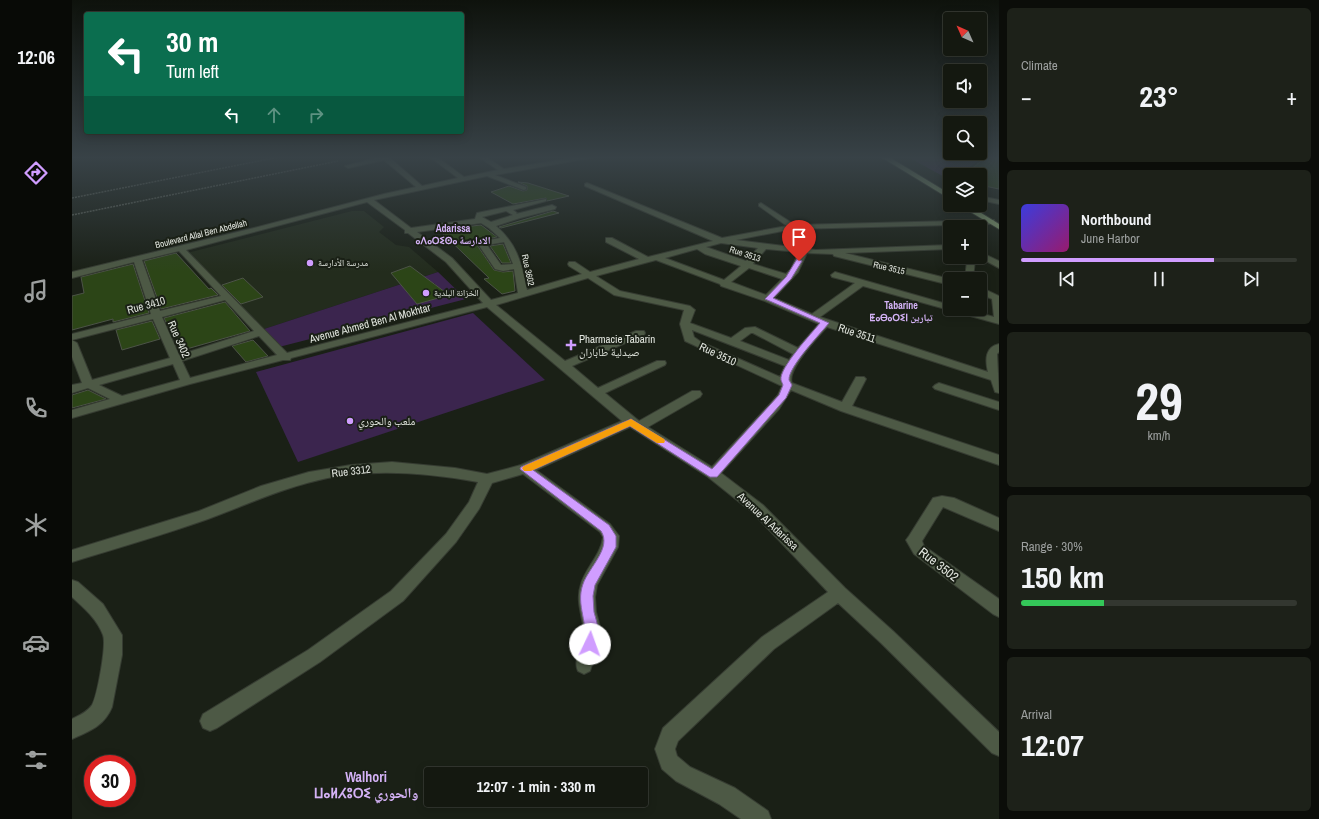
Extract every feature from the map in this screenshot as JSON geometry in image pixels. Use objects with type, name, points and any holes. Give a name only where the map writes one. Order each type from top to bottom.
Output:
[{"type":"main road","points":[[975,212],[999,226]]},
{"type":"main road","points":[[986,212],[999,220]]},
{"type":"street","name":"Boulevard Allal Ben Abdellah","points":[[72,275],[181,249],[390,195]]},
{"type":"street","points":[[612,195],[721,240],[804,251],[828,252],[943,247]]},
{"type":"street","points":[[987,199],[999,202]]},
{"type":"street","name":"Avenue Al Adarissa","points":[[369,200],[408,231],[449,260],[489,304],[635,425],[713,474],[758,509],[839,593],[887,637],[999,746]]},
{"type":"street","points":[[408,231],[479,219],[480,215],[544,200]]},
{"type":"street","points":[[761,205],[792,227]]},
{"type":"street","points":[[491,225],[517,216],[552,207]]},
{"type":"street","points":[[507,209],[517,216]]},
{"type":"street","name":"Rue 3602","points":[[479,219],[491,225],[506,239],[515,255],[523,295]]},
{"type":"street","name":"Avenue Ahmed Ben Al Mokhtar","points":[[72,414],[186,382],[286,358],[523,295],[588,275],[721,240],[792,227],[991,222]]},
{"type":"street","points":[[937,224],[943,228]]},
{"type":"street","points":[[506,239],[482,244],[498,267],[503,268],[517,266]]},
{"type":"street","name":"Rue 3511","points":[[609,240],[650,258],[768,299],[825,323],[994,377]]},
{"type":"street","name":"Rue 3513","points":[[698,246],[708,252],[788,278]]},
{"type":"street","points":[[724,284],[747,265],[764,246]]},
{"type":"street","points":[[181,249],[286,358]]},
{"type":"street","points":[[768,299],[794,270],[804,251]]},
{"type":"street","name":"Rue 3515","points":[[828,252],[851,259],[943,280]]},
{"type":"street","points":[[987,258],[999,265]]},
{"type":"street","name":"Rue 3402","points":[[137,260],[156,315],[186,382]]},
{"type":"street","points":[[572,264],[588,275]]},
{"type":"street","name":"Rue 3510","points":[[588,275],[617,293],[687,308],[690,310],[685,324],[691,341],[788,385],[845,408],[999,460]]},
{"type":"street","points":[[834,275],[943,306]]},
{"type":"street","points":[[812,318],[861,283]]},
{"type":"street","points":[[980,316],[999,321],[996,298],[987,294]]},
{"type":"street","name":"Rue 3410","points":[[72,337],[227,297]]},
{"type":"street","points":[[713,474],[783,396],[788,385],[785,380],[786,376],[792,365],[799,353],[825,323]]},
{"type":"street","points":[[685,324],[792,365]]},
{"type":"street","points":[[732,342],[749,330],[755,330],[799,353]]},
{"type":"street","points":[[72,389],[175,360],[261,332]]},
{"type":"street","points":[[564,365],[640,333]]},
{"type":"street","points":[[72,343],[88,384],[121,400]]},
{"type":"street","points":[[997,352],[991,362],[994,377],[999,389]]},
{"type":"street","points":[[596,393],[661,363]]},
{"type":"street","points":[[845,408],[860,379]]},
{"type":"street","points":[[939,387],[999,406]]},
{"type":"street","name":"Rue 3312","points":[[72,556],[203,515],[266,490],[309,477],[351,470],[392,467],[455,473],[487,479],[525,469],[635,425],[696,394]]},
{"type":"street","points":[[525,469],[605,528],[611,536],[610,547],[589,584],[587,596],[588,612],[593,634],[584,665]]},
{"type":"street","points":[[210,721],[314,656],[397,596],[451,538],[474,505],[487,479]]},
{"type":"street","name":"Rue 3502","points":[[999,525],[949,502],[942,501],[938,502],[914,540],[919,550],[999,609]]},
{"type":"street","points":[[72,586],[96,609],[113,635],[113,655],[102,708],[94,718],[72,729]]},
{"type":"street","points":[[760,819],[728,796],[683,774],[669,762],[665,749],[670,734],[768,643],[839,593]]},
{"type":"path","points":[[72,198],[86,195]]},
{"type":"path","points":[[72,215],[169,195]]},
{"type":"shaded area","name":"مدرسة الأدارسة","points":[[352,211],[364,211],[384,227],[379,232],[396,245],[409,247],[438,272],[261,330],[183,254]]},
{"type":"shaded area","points":[[438,272],[466,299],[275,348],[261,330]],"holes":[[[434,283],[446,296],[417,304],[406,291]]]},
{"type":"shaded area","name":"ملعب والحوري","points":[[473,313],[545,380],[298,462],[256,372]]},
{"type":"building","points":[[497,195],[569,196],[547,201],[546,198],[513,204]]},
{"type":"building","points":[[553,211],[559,213],[501,228],[499,227]]},
{"type":"building","points":[[481,225],[497,237],[479,241],[477,245],[494,270],[503,272],[513,271],[515,291],[502,294],[484,279],[489,278],[439,230]]},
{"type":"building","points":[[503,244],[511,263],[502,263],[490,246]]},
{"type":"building","points":[[176,253],[209,289],[211,288],[218,295],[161,309],[144,261]]},
{"type":"building","points":[[133,264],[149,313],[113,322],[113,319],[72,330],[72,296],[84,293],[81,277]]},
{"type":"building","points":[[410,266],[449,295],[417,304],[391,273]]},
{"type":"building","points":[[243,278],[263,297],[241,304],[222,285]]},
{"type":"building","points":[[225,302],[250,331],[183,350],[176,334],[172,335],[164,318]]},
{"type":"building","points":[[152,321],[160,339],[122,350],[116,330]]},
{"type":"building","points":[[253,340],[268,356],[246,362],[232,346]]},
{"type":"building","points":[[88,390],[106,399],[72,408],[72,395]]},
{"type":"slow traffic","points":[[527,468],[631,422],[660,441]]},
{"type":"place","name":"مدرسة الأدارسة","points":[[310,263]]},
{"type":"place","name":"الخزانة البلدية","points":[[426,293]]},
{"type":"place","name":"Pharmacie Tabarin صيدلية طاباران","points":[[571,345]]},
{"type":"place","name":"ملعب والحوري","points":[[350,421]]},
{"type":"district","name":"Adarissa ⴰⴷⴰⵔⵉⵙⴰ الادارسة","points":[[453,234]]},
{"type":"district","name":"Tabarine ⵟⴰⴱⴰⵔⵉⵏ تبارين","points":[[901,310]]},
{"type":"district","name":"Walhori ⵡⴰⵍⵃⵓⵔⵉ والحوري","points":[[366,786]]},
{"type":"route","points":[[590,644],[593,634],[588,612],[587,596],[589,584],[610,547],[611,536],[605,528],[525,469],[631,422],[713,474],[783,396],[788,385],[785,380],[786,376],[792,365],[799,353],[825,323],[768,299],[788,278],[799,261]]}]
